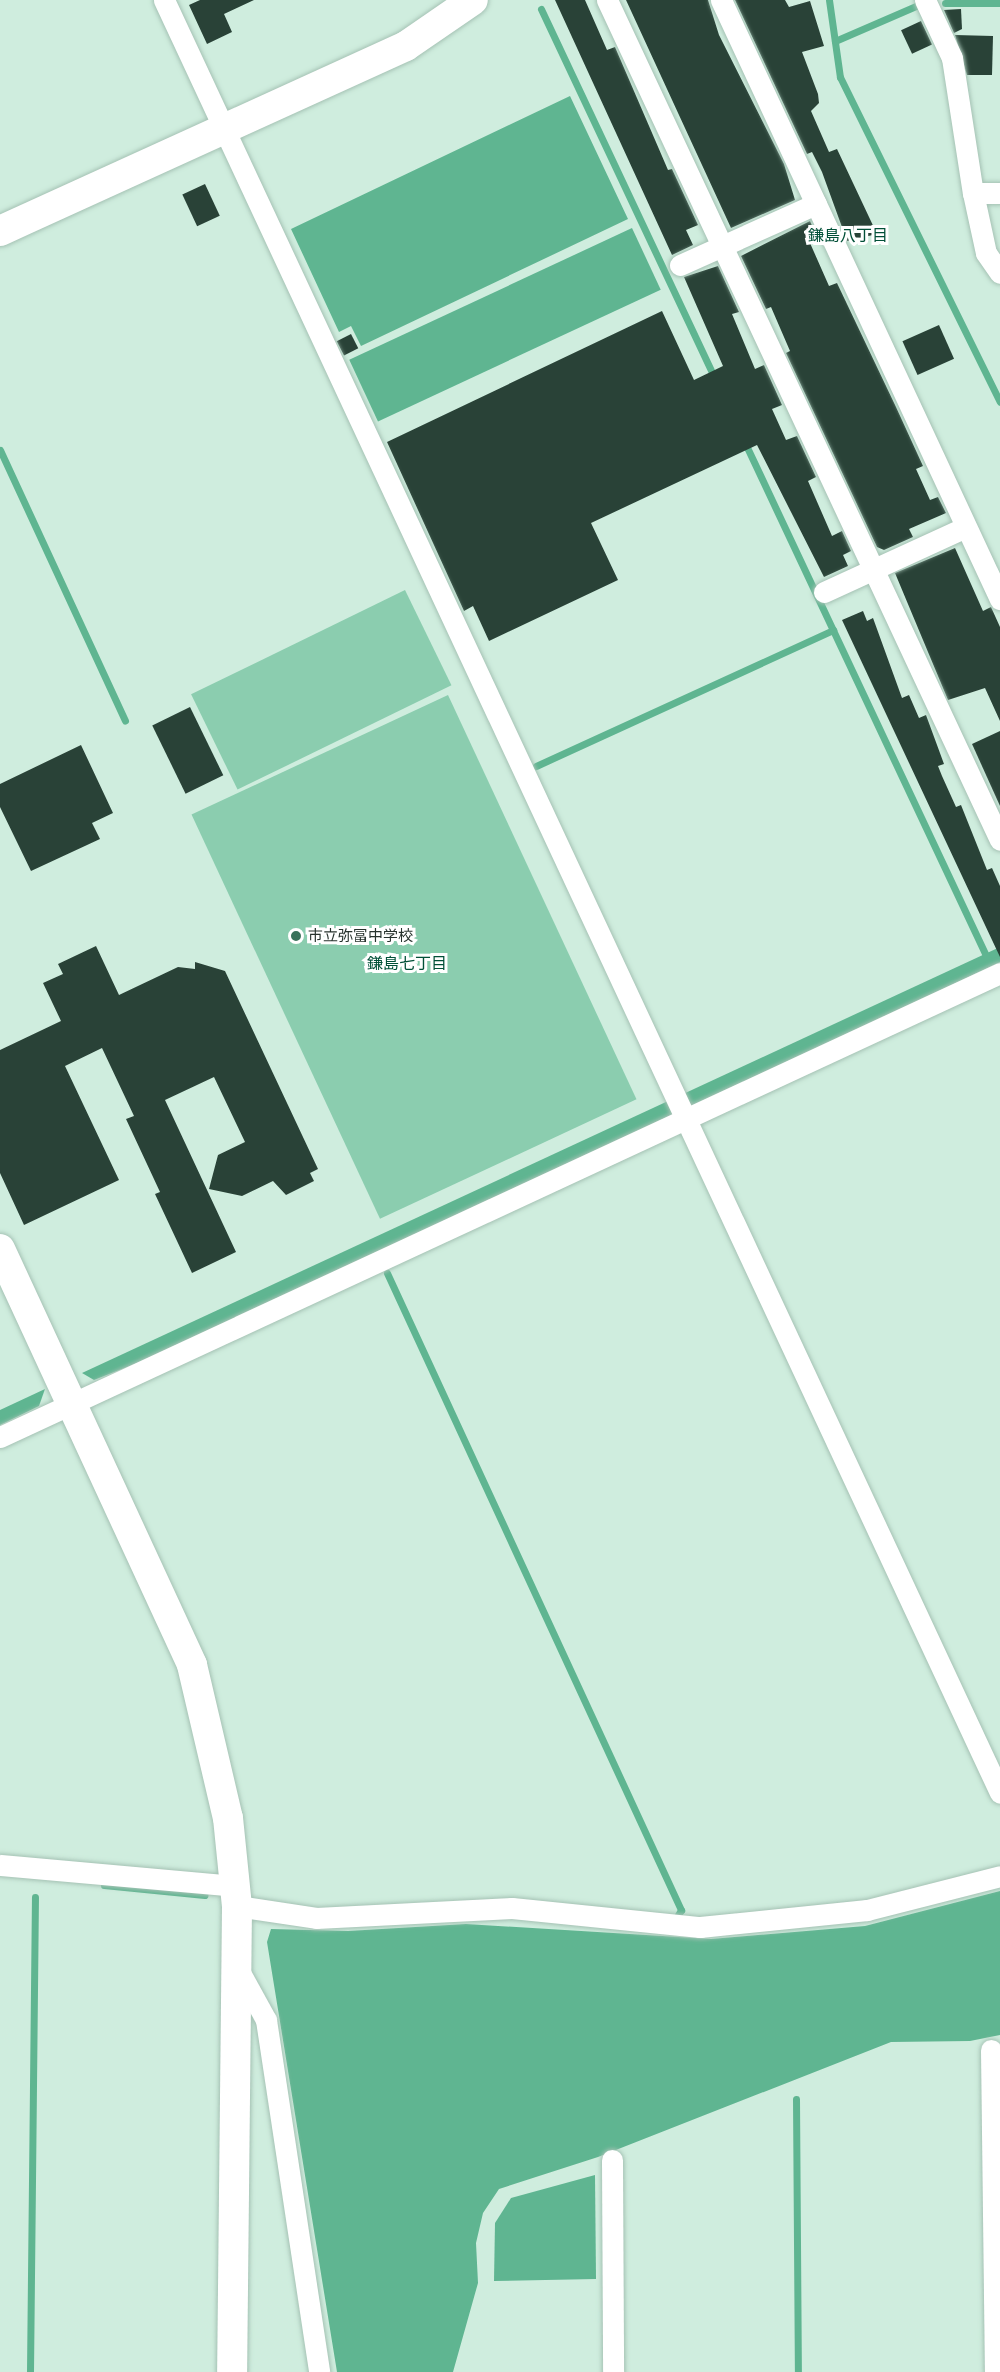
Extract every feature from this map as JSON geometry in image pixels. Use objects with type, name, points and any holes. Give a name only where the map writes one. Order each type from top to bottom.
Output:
[{"type":"street","points":[[164,0],[1000,1792]]},
{"type":"street","points":[[0,231],[406,46],[473,0]]},
{"type":"street","points":[[607,0],[1000,840]]},
{"type":"street","points":[[721,0],[1000,599]]},
{"type":"street","points":[[925,0],[952,58],[973,193],[986,253],[1000,273]]},
{"type":"street","points":[[973,193],[1000,193]]},
{"type":"street","points":[[680,266],[816,204]]},
{"type":"street","points":[[824,592],[966,526]]},
{"type":"street","points":[[0,1437],[687,1121],[1000,973]]},
{"type":"street","points":[[0,1249],[192,1665],[228,1818],[236,1896],[232,2372]]},
{"type":"street","points":[[0,1865],[236,1896],[316,1918],[512,1908],[700,1927],[867,1910],[1000,1876]]},
{"type":"street","points":[[236,1966],[266,2020],[319,2372]]},
{"type":"street","points":[[992,2050],[995,2372]]},
{"type":"street","points":[[612,2160],[613,2372]]},
{"type":"shaded area","points":[[570,96],[628,219],[361,346],[351,326],[339,332],[291,229]]},
{"type":"shaded area","points":[[632,228],[661,290],[378,421],[349,360]]},
{"type":"shaded area","points":[[405,590],[451,685],[238,790],[191,694]]},
{"type":"shaded area","points":[[448,695],[636,1099],[380,1219],[192,815]]},
{"type":"shaded area","points":[[1000,947],[1000,962],[670,1119],[175,1348],[94,1380],[82,1373]]},
{"type":"shaded area","points":[[45,1389],[39,1406],[0,1425],[0,1410]]},
{"type":"shaded area","points":[[1000,1891],[1000,2035],[970,2041],[891,2042],[598,2157],[499,2189],[483,2213],[476,2243],[478,2283],[453,2372],[337,2372],[267,1942],[271,1929],[348,1931],[466,1924],[711,1939],[865,1926]]},
{"type":"shaded area","points":[[595,2175],[596,2279],[494,2281],[495,2223],[511,2198]]},
{"type":"building","points":[[200,0],[254,0],[224,14],[232,32],[207,44],[189,5]]},
{"type":"building","points":[[555,0],[585,0],[607,50],[615,47],[668,170],[672,169],[698,225],[686,230],[693,245],[672,255]]},
{"type":"building","points":[[626,0],[708,0],[719,35],[784,164],[795,200],[731,228]]},
{"type":"building","points":[[735,0],[785,0],[789,7],[810,1],[824,46],[802,52],[818,94],[819,103],[811,111],[829,152],[837,149],[877,234],[847,241],[822,172],[812,152],[807,154]]},
{"type":"building","points":[[961,9],[962,29],[954,33],[944,10]]},
{"type":"building","points":[[921,21],[932,45],[912,54],[901,30]]},
{"type":"building","points":[[955,35],[993,36],[992,75],[967,75]]},
{"type":"building","points":[[205,184],[220,216],[197,226],[182,195]]},
{"type":"building","points":[[810,221],[818,239],[810,243],[829,286],[837,283],[923,466],[916,469],[930,500],[938,497],[946,513],[909,529],[913,537],[884,550],[877,547],[786,353],[790,351],[771,307],[766,309],[741,256]]},
{"type":"building","points":[[718,266],[739,312],[732,314],[755,369],[764,365],[782,405],[772,409],[786,440],[797,436],[816,477],[808,481],[832,536],[842,531],[851,551],[843,555],[848,566],[824,577],[757,445],[591,523],[618,580],[489,641],[473,606],[464,611],[387,442],[662,311],[694,380],[723,366],[684,277]]},
{"type":"building","points":[[939,325],[954,359],[918,375],[902,341]]},
{"type":"building","points":[[351,334],[358,348],[344,356],[337,341]]},
{"type":"building","points":[[955,548],[983,611],[991,607],[1000,627],[1000,721],[985,688],[948,700],[895,573]]},
{"type":"building","points":[[863,611],[867,621],[873,618],[902,698],[909,695],[919,718],[926,715],[944,764],[938,766],[942,776],[956,807],[961,805],[987,870],[992,868],[1000,886],[1000,957],[842,620]]},
{"type":"building","points":[[190,707],[223,775],[186,794],[152,725]]},
{"type":"building","points":[[1000,731],[1000,806],[972,744]]},
{"type":"building","points":[[81,745],[113,813],[92,823],[100,839],[31,871],[0,807],[0,784]]},
{"type":"building","points":[[96,946],[119,995],[178,967],[195,969],[195,962],[225,971],[318,1169],[310,1173],[314,1181],[286,1195],[273,1181],[242,1196],[209,1189],[218,1155],[245,1142],[214,1077],[165,1100],[236,1252],[192,1273],[155,1194],[160,1192],[126,1119],[134,1116],[102,1048],[65,1066],[119,1180],[24,1225],[0,1173],[0,1050],[61,1021],[43,983],[63,974],[58,964]]},
{"type":"waterway","points":[[829,0],[840,77],[1000,402]]},
{"type":"waterway","points":[[945,3],[1000,3]]},
{"type":"waterway","points":[[835,41],[918,5]]},
{"type":"waterway","points":[[541,9],[715,378]]},
{"type":"waterway","points":[[745,443],[989,962]]},
{"type":"waterway","points":[[0,450],[125,720]]},
{"type":"waterway","points":[[536,766],[833,630]]},
{"type":"waterway","points":[[387,1273],[681,1910],[678,1915]]},
{"type":"waterway","points":[[104,1885],[205,1895]]},
{"type":"waterway","points":[[30,2372],[35,1897]]},
{"type":"waterway","points":[[796,2099],[798,2372]]},
{"type":"place","name":"市立弥冨中学校","points":[[296,936]]},
{"type":"district","name":"鎌島八丁目","points":[[848,235]]},
{"type":"district","name":"鎌島七丁目","points":[[407,963]]}]
